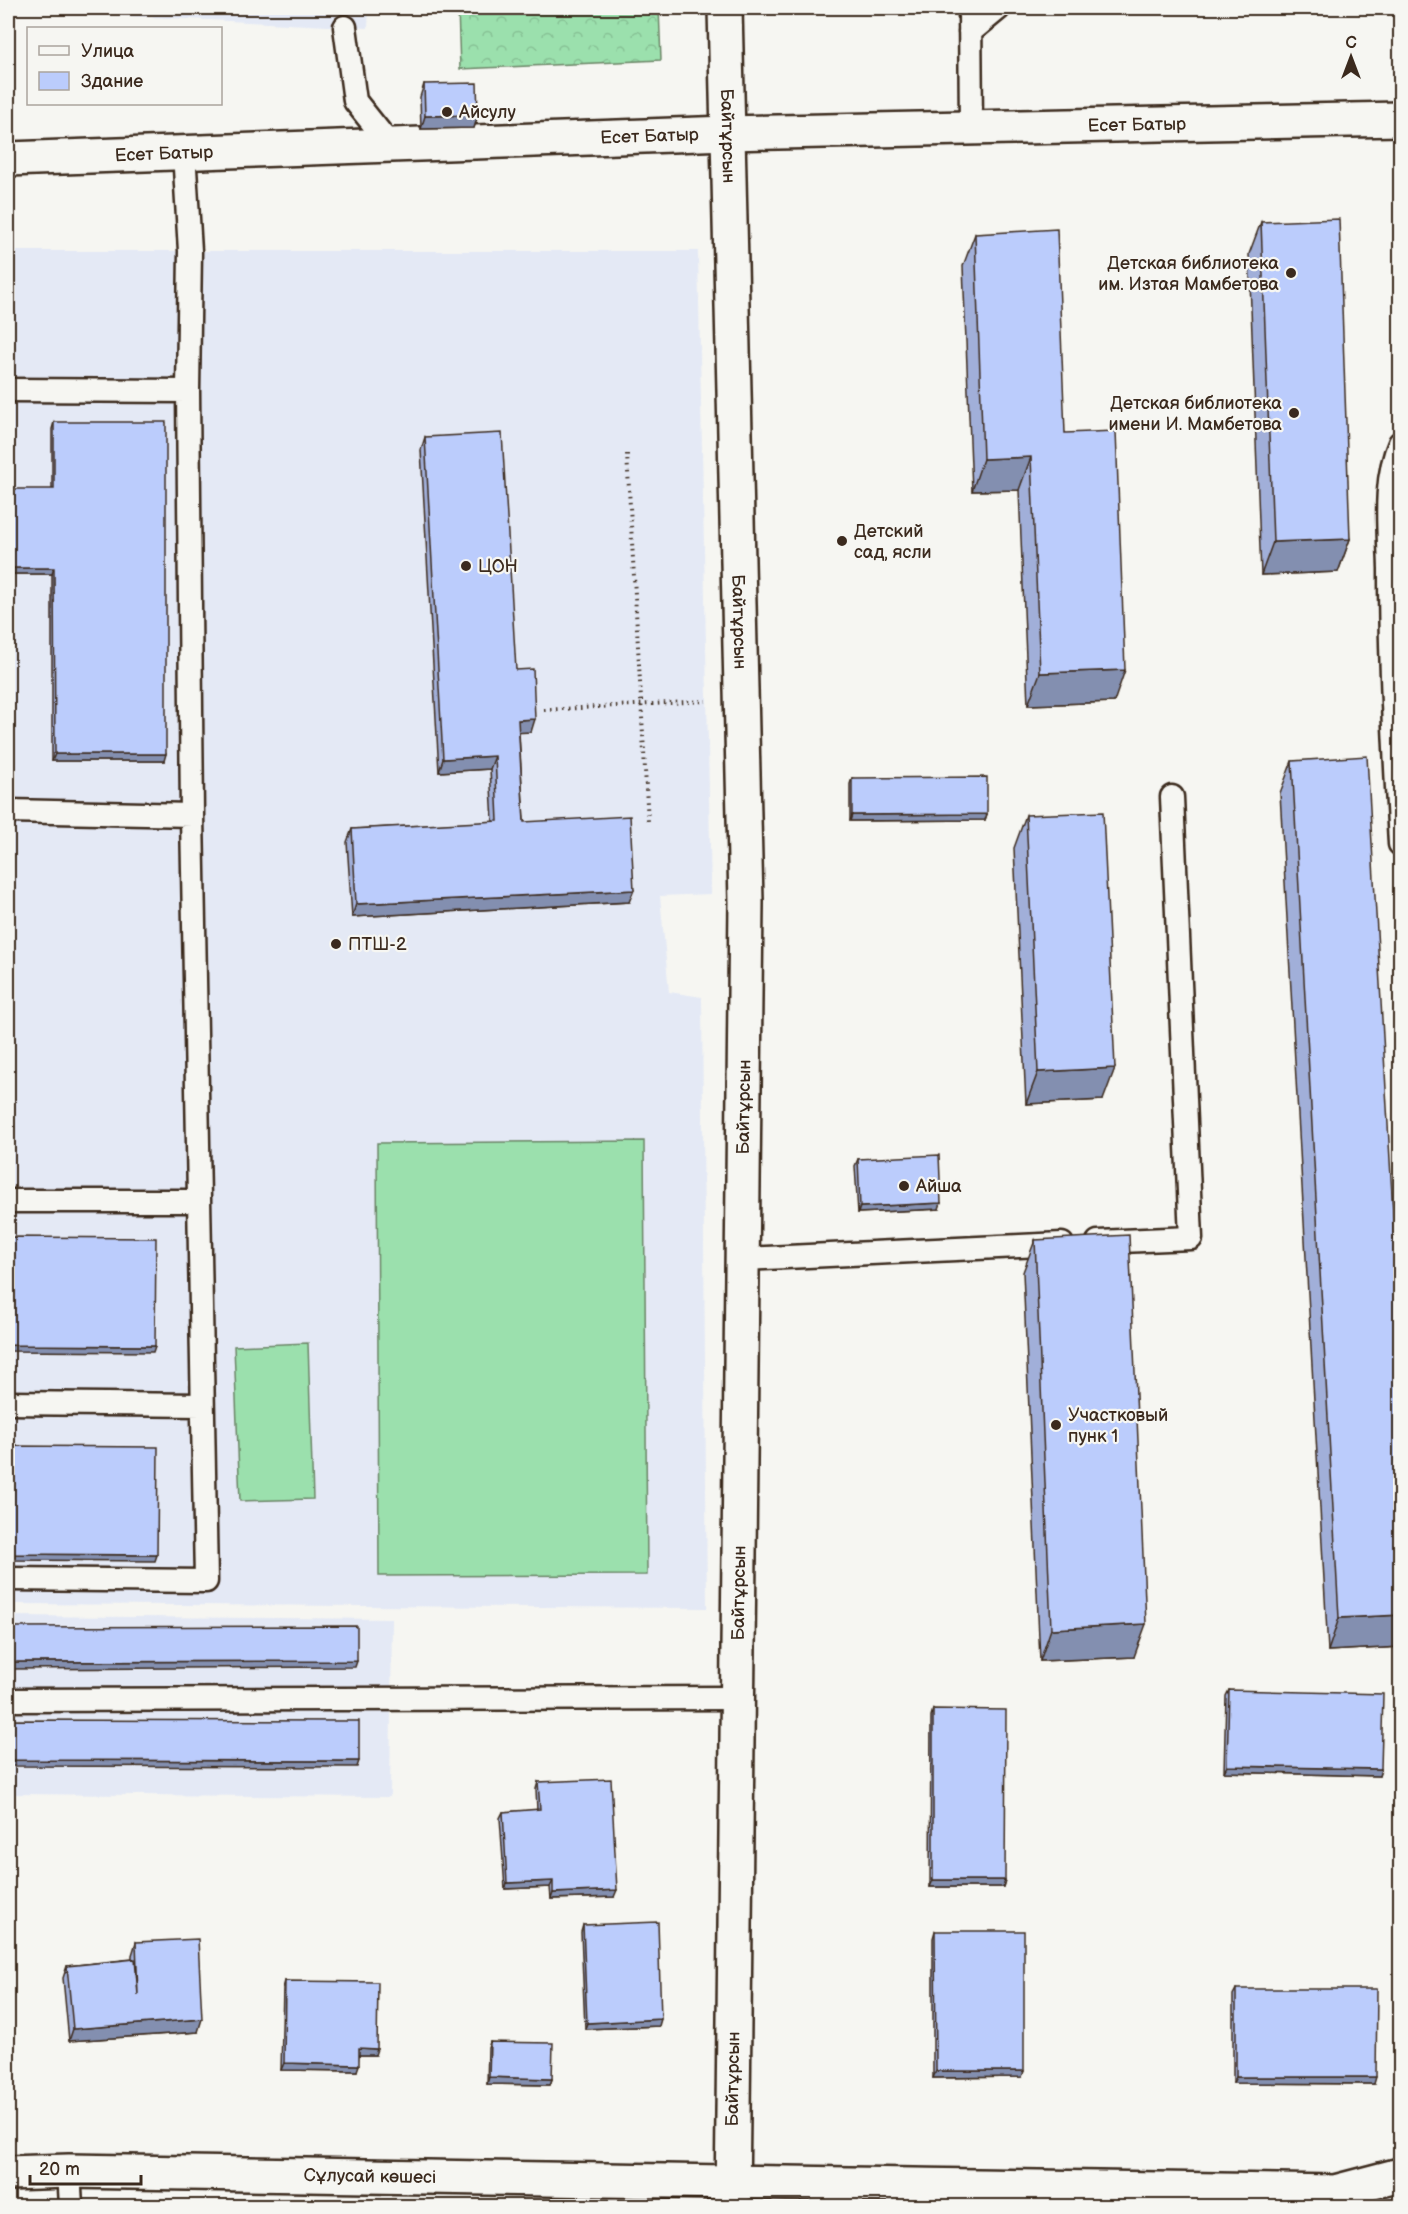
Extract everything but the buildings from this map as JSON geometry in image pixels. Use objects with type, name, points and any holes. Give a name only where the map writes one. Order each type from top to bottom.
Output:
[{"type":"street","name":"Байтұрсын","points":[[725,8],[746,902],[732,2195]]},
{"type":"street","name":"Есет Батыр","points":[[8,159],[727,133],[1401,119]]},
{"type":"street","name":"Сұлусай көшесі","points":[[8,2173],[69,2171],[732,2195],[1335,2192],[1401,2175]]},
{"type":"lane","points":[[970,8],[971,127]]},
{"type":"lane","points":[[970,32],[999,8]]},
{"type":"lane","points":[[345,27],[356,100],[390,145]]},
{"type":"lane","points":[[8,1579],[206,1581],[192,815],[188,391],[190,251],[184,152]]},
{"type":"lane","points":[[8,390],[188,391]]},
{"type":"lane","points":[[1401,443],[1394,456],[1389,495],[1401,844]]},
{"type":"lane","points":[[742,1259],[1191,1238],[1172,797]]},
{"type":"lane","points":[[8,812],[192,815]]},
{"type":"lane","points":[[8,1201],[198,1201]]},
{"type":"lane","points":[[8,1403],[202,1405]]},
{"type":"lane","points":[[8,1700],[738,1698]]},
{"type":"lane","points":[[69,2171],[70,2206]]},
{"type":"path","points":[[627,454],[648,822]]},
{"type":"path","points":[[544,710],[707,701]]},
{"type":"shaded area","points":[[8,8],[369,8],[368,28],[8,10]]},
{"type":"shaded area","name":"ПТШ-2","points":[[8,251],[698,251],[711,894],[660,896],[669,992],[702,997],[707,1608],[8,1604]]},
{"type":"shaded area","points":[[8,1616],[392,1619],[390,1797],[8,1794]]},
{"type":"green space","points":[[458,8],[659,8],[661,60],[460,69]]},
{"type":"green space","points":[[644,1141],[647,1575],[379,1576],[377,1143]]},
{"type":"green space","points":[[308,1343],[313,1499],[240,1501],[234,1346]]},
{"type":"place","name":"Айсулу","points":[[447,112]]},
{"type":"place","name":"Детская библиотека им. Изтая Мамбетова","points":[[1291,273]]},
{"type":"place","name":"Детская библиотека имени И. Мамбетова","points":[[1294,413]]},
{"type":"place","name":"Детский сад, ясли","points":[[842,541]]},
{"type":"place","name":"ЦОН","points":[[466,566]]},
{"type":"place","name":"ПТШ-2","points":[[336,944]]},
{"type":"place","name":"Айша","points":[[904,1186]]},
{"type":"place","name":"Участковый пунк 1","points":[[1056,1425]]}]
